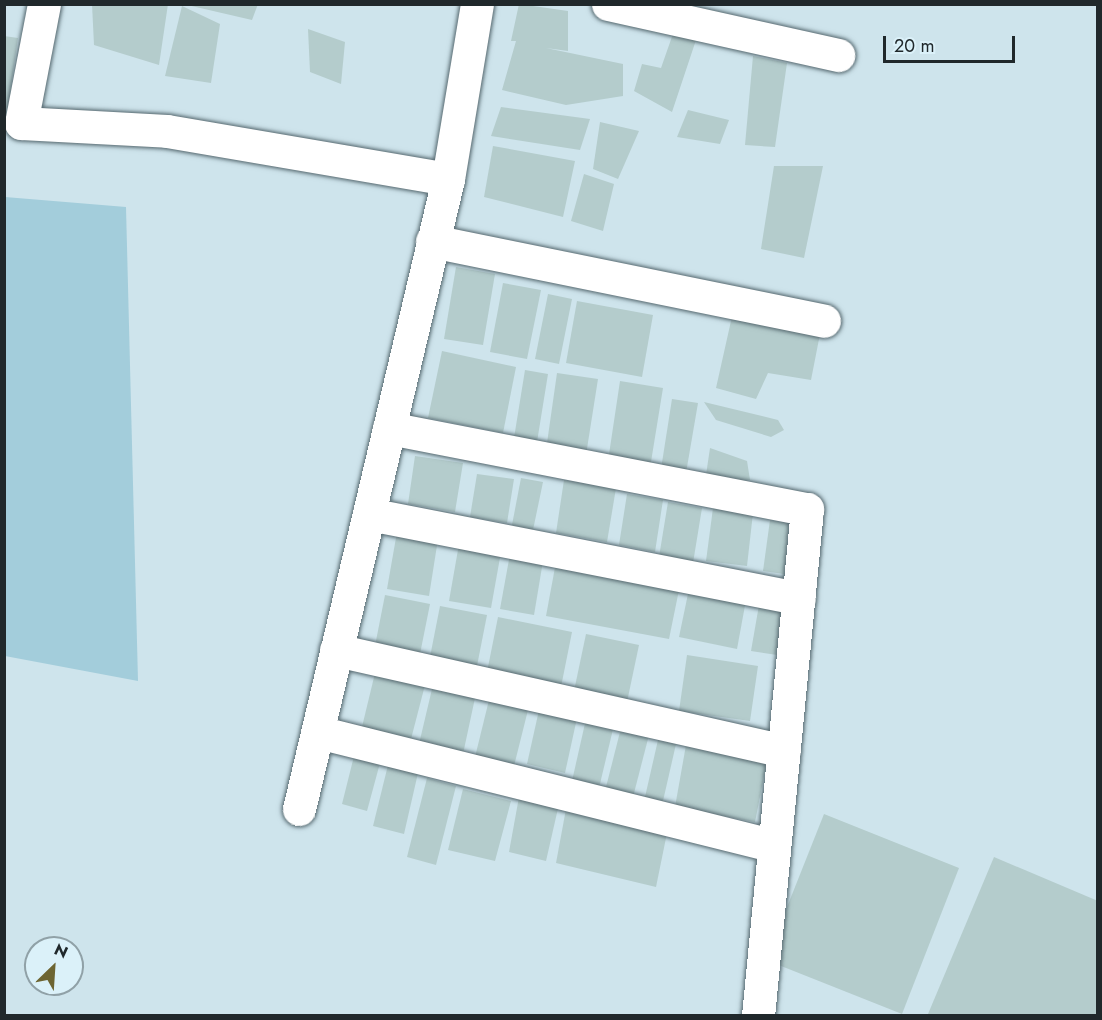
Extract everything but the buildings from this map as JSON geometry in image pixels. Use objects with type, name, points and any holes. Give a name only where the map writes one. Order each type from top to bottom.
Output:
[{"type":"street","points":[[44,4],[21,123],[167,131],[448,178]]},
{"type":"street","points":[[300,809],[448,178],[477,4]]},
{"type":"street","points":[[608,4],[838,55]]},
{"type":"street","points":[[432,242],[824,321]]},
{"type":"street","points":[[388,428],[807,509],[758,1016]]},
{"type":"street","points":[[369,514],[799,598]]},
{"type":"street","points":[[336,650],[784,751]]},
{"type":"street","points":[[318,732],[774,846]]},
{"type":"shaded area","points":[[5,197],[126,207],[138,681],[5,656]]}]
